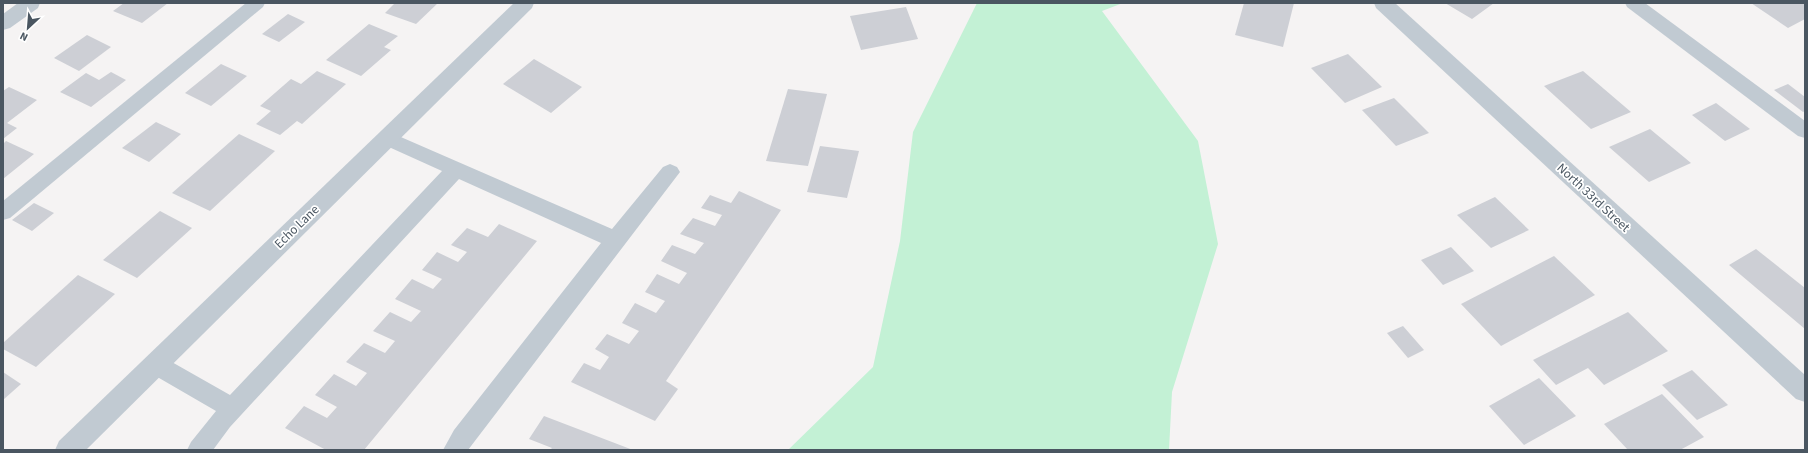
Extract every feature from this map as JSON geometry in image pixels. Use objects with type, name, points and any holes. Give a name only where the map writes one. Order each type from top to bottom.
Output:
[{"type":"street","points":[[3,23],[31,3]]},
{"type":"street","name":"Echo Lane","points":[[68,450],[525,3]]},
{"type":"street","name":"North 33rd Street","points":[[1383,3],[1805,391]]},
{"type":"lane","points":[[3,212],[257,3]]},
{"type":"lane","points":[[1633,3],[1805,131]]},
{"type":"lane","points":[[387,138],[615,240]]},
{"type":"lane","points":[[199,450],[233,409],[456,169]]},
{"type":"lane","points":[[455,450],[462,438],[615,240],[670,172]]},
{"type":"lane","points":[[155,364],[233,409]]},
{"type":"green space","points":[[977,3],[1123,3],[1102,11],[1198,141],[1218,244],[1172,392],[1169,450],[788,450],[873,367],[900,241],[913,132]]},
{"type":"building","points":[[124,3],[168,3],[142,23],[113,11]]},
{"type":"building","points":[[395,3],[438,3],[416,24],[385,13]]},
{"type":"building","points":[[1244,3],[1294,3],[1283,47],[1235,35]]},
{"type":"building","points":[[1445,3],[1494,3],[1472,19]]},
{"type":"building","points":[[1751,3],[1805,3],[1805,19],[1788,28]]},
{"type":"building","points":[[906,7],[918,39],[861,50],[850,16]]},
{"type":"building","points":[[288,14],[305,22],[279,42],[262,34]]},
{"type":"building","points":[[369,24],[398,36],[384,47],[391,50],[361,76],[326,60]]},
{"type":"building","points":[[87,35],[111,47],[79,71],[54,58]]},
{"type":"building","points":[[1348,54],[1382,87],[1345,103],[1311,68]]},
{"type":"building","points":[[534,59],[582,87],[551,113],[503,84]]},
{"type":"building","points":[[221,64],[247,76],[211,106],[185,93]]},
{"type":"building","points":[[317,71],[346,84],[302,124],[297,121],[280,135],[256,124],[271,111],[260,106],[291,79],[301,84]]},
{"type":"building","points":[[1583,71],[1631,112],[1591,129],[1544,86]]},
{"type":"building","points":[[111,72],[126,80],[91,107],[60,92],[86,73],[99,80]]},
{"type":"building","points":[[1788,84],[1805,97],[1805,111],[1803,112],[1774,90]]},
{"type":"building","points":[[9,87],[37,100],[7,123],[17,128],[3,139],[3,91]]},
{"type":"building","points":[[788,89],[827,94],[808,166],[766,161]]},
{"type":"building","points":[[1394,98],[1429,133],[1396,146],[1362,110]]},
{"type":"building","points":[[1716,103],[1750,129],[1725,141],[1692,115]]},
{"type":"building","points":[[156,122],[181,134],[149,162],[122,148]]},
{"type":"building","points":[[1650,129],[1691,163],[1649,182],[1609,147]]},
{"type":"building","points":[[239,134],[275,151],[210,211],[172,193]]},
{"type":"building","points":[[6,141],[34,154],[3,179],[3,144]]},
{"type":"building","points":[[820,146],[859,151],[847,198],[807,192]]},
{"type":"building","points":[[739,191],[781,210],[666,381],[678,389],[655,421],[571,382],[584,363],[600,370],[609,357],[595,349],[607,334],[629,344],[639,331],[622,323],[635,303],[656,313],[665,301],[645,292],[657,274],[679,284],[687,273],[661,261],[672,245],[695,254],[704,243],[680,234],[693,218],[715,226],[722,215],[701,208],[710,195],[731,203]]},
{"type":"building","points":[[1495,197],[1529,230],[1491,248],[1457,215]]},
{"type":"building","points":[[34,203],[54,213],[32,231],[12,220]]},
{"type":"building","points":[[160,211],[192,228],[137,278],[103,260]]},
{"type":"building","points":[[499,224],[537,241],[364,450],[326,450],[285,428],[304,406],[327,418],[337,407],[315,395],[334,374],[356,386],[367,373],[346,362],[364,343],[385,353],[395,341],[373,331],[390,312],[411,322],[421,311],[395,299],[412,279],[433,289],[442,279],[422,270],[437,252],[458,262],[467,252],[451,245],[467,228],[488,237]]},
{"type":"building","points":[[1451,247],[1474,271],[1443,285],[1421,260]]},
{"type":"building","points":[[1756,249],[1805,288],[1805,329],[1729,265]]},
{"type":"building","points":[[1554,256],[1595,295],[1501,346],[1461,304]]},
{"type":"building","points":[[78,275],[115,294],[36,367],[3,349],[3,343]]},
{"type":"building","points":[[1628,312],[1668,351],[1604,385],[1588,368],[1556,385],[1533,360]]},
{"type":"building","points":[[1403,326],[1424,350],[1408,358],[1387,333]]},
{"type":"building","points":[[1692,370],[1728,405],[1697,420],[1662,385]]},
{"type":"building","points":[[3,372],[21,384],[3,400]]},
{"type":"building","points":[[1539,378],[1576,416],[1524,445],[1489,406]]},
{"type":"building","points":[[1662,394],[1704,437],[1680,450],[1628,450],[1604,424]]},
{"type":"building","points":[[544,416],[633,450],[550,450],[552,448],[529,439]]}]
